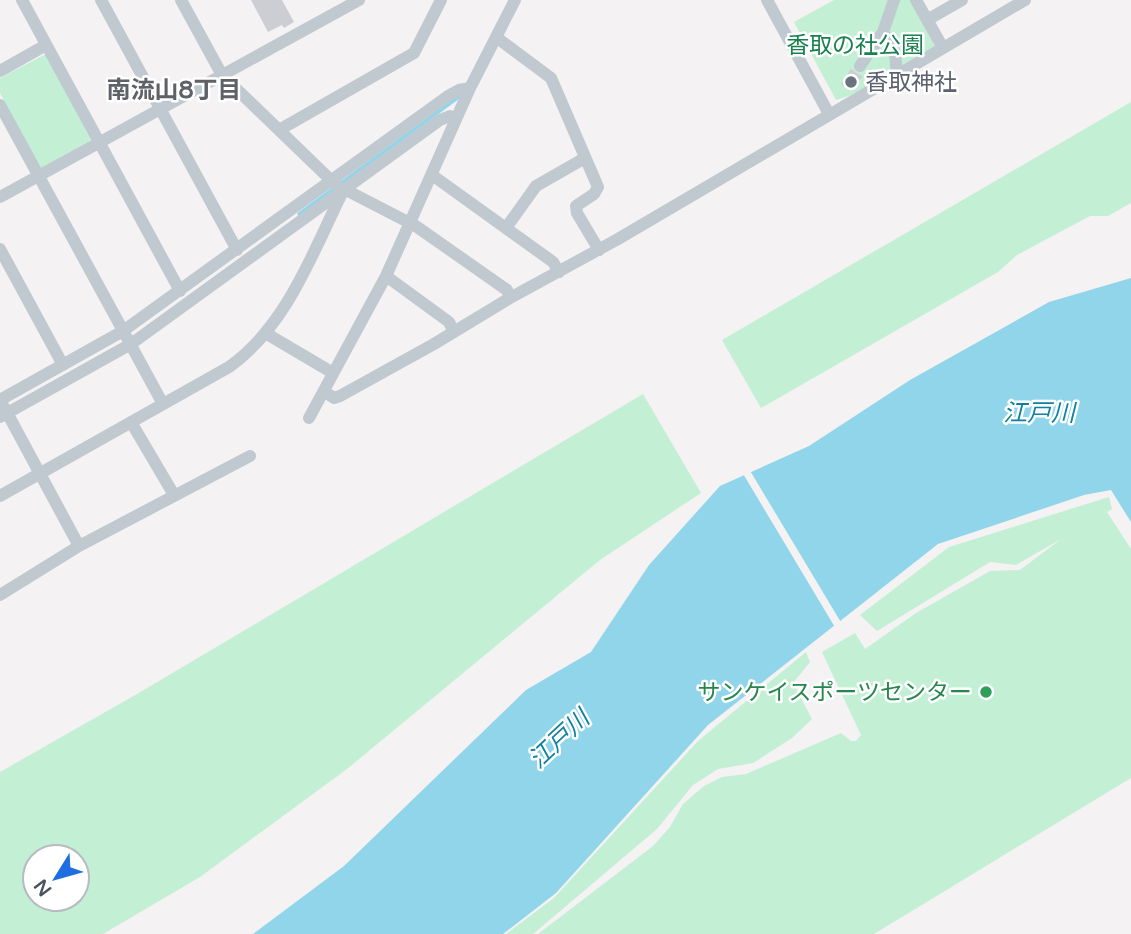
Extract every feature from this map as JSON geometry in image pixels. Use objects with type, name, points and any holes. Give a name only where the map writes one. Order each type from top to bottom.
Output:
[{"type":"street","points":[[22,0],[180,291]]},
{"type":"street","points":[[100,0],[237,250]]},
{"type":"street","points":[[181,0],[222,75],[339,187],[410,222],[507,290],[509,298]]},
{"type":"street","points":[[0,197],[359,0]]},
{"type":"street","points":[[279,130],[414,53],[441,0]]},
{"type":"street","points":[[309,418],[386,276],[470,88],[515,0]]},
{"type":"street","points":[[766,0],[829,114]]},
{"type":"street","points":[[860,66],[883,32],[894,0]]},
{"type":"street","points":[[916,0],[943,48]]},
{"type":"street","points":[[927,20],[962,0]]},
{"type":"street","points":[[325,392],[334,398],[340,396],[509,298],[599,250],[1024,0]]},
{"type":"street","points":[[883,32],[895,52],[894,68],[897,76]]},
{"type":"street","points":[[496,37],[551,78],[598,187],[594,194],[576,206],[577,213],[599,250]]},
{"type":"street","points":[[0,71],[46,45]]},
{"type":"street","points":[[3,415],[131,344],[339,187],[448,96],[470,88]]},
{"type":"street","points":[[0,105],[163,404]]},
{"type":"street","points":[[79,546],[3,415],[0,401],[123,331],[237,250],[440,120],[450,116],[456,119]]},
{"type":"street","points":[[506,228],[536,186],[585,158]]},
{"type":"street","points":[[432,176],[553,262],[559,272]]},
{"type":"street","points":[[0,496],[229,367],[256,346],[267,334],[292,292],[339,187]]},
{"type":"street","points":[[0,249],[63,365]]},
{"type":"street","points":[[386,276],[449,322],[454,332]]},
{"type":"street","points":[[267,334],[333,373]]},
{"type":"street","points":[[131,422],[174,495]]},
{"type":"street","points":[[0,595],[79,546],[250,456]]},
{"type":"green space","name":"香取の社公園","points":[[834,0],[911,0],[936,48],[858,93],[836,100],[794,22]]},
{"type":"green space","points":[[46,54],[91,140],[39,169],[0,93],[0,78]]},
{"type":"green space","points":[[1131,102],[1131,203],[1108,216],[1090,216],[1017,255],[998,272],[761,408],[722,340]]},
{"type":"green space","points":[[643,394],[701,493],[600,560],[347,769],[200,877],[103,934],[0,934],[0,772],[137,694]]},
{"type":"green space","name":"サンケイスポーツセンター","points":[[1109,497],[1112,509],[1107,512],[1131,549],[1131,778],[874,934],[538,934],[653,846],[670,827],[683,804],[704,786],[722,777],[746,774],[841,733],[851,741],[856,741],[861,735],[822,652],[855,633],[865,649],[916,613],[990,571],[1020,570],[1061,539],[1016,565],[990,562],[877,631],[860,615],[949,547]]},
{"type":"green space","points":[[806,652],[810,662],[793,683],[812,719],[792,738],[753,763],[718,769],[693,785],[657,829],[533,934],[506,934],[554,898],[698,741]]},
{"type":"water","name":"江戸川","points":[[1131,278],[1131,522],[1111,490],[1084,495],[938,544],[708,725],[556,893],[503,934],[253,934],[344,866],[526,690],[591,652],[649,565],[720,486],[809,446],[910,380],[1049,302]]},
{"type":"pier","points":[[749,469],[842,624],[836,629],[742,472]]},
{"type":"building","points":[[251,0],[282,0],[294,22],[268,32]]},
{"type":"building","name":"香取神社","points":[[851,69],[863,77],[848,90],[841,84]]},
{"type":"waterway","points":[[299,214],[460,96]]},
{"type":"place","name":"香取神社","points":[[851,82]]},
{"type":"place","name":"サンケイスポーツセンター","points":[[986,692]]},
{"type":"district","name":"南流山8丁目","points":[[174,90]]}]
